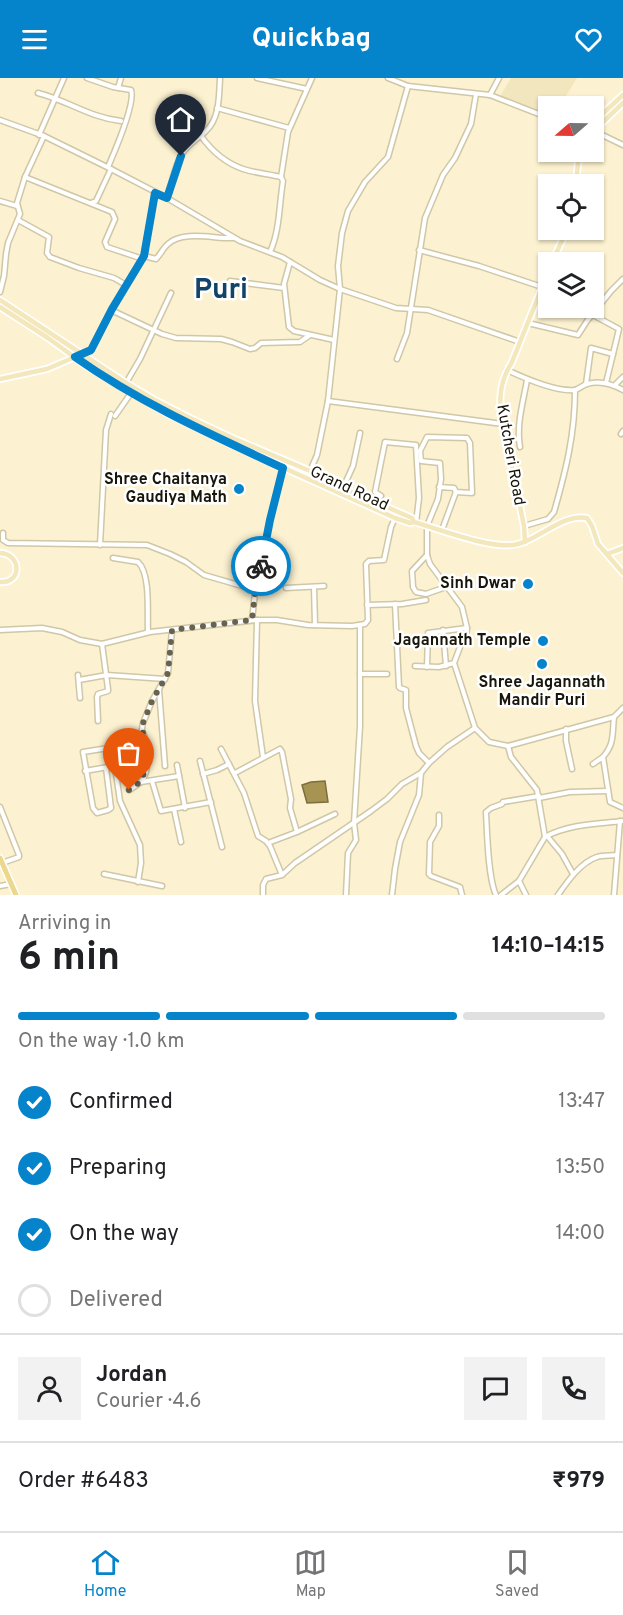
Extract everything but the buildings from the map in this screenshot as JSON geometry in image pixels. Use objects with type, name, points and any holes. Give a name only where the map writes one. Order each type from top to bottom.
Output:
[{"type":"highway","points":[[1,861],[16,895]]},
{"type":"main road","points":[[604,113],[623,95]]},
{"type":"main road","points":[[604,121],[623,103]]},
{"type":"main road","name":"Kutcheri Road","points":[[525,542],[500,399],[507,370],[538,296]]},
{"type":"main road","name":"Grand Road","points":[[0,300],[126,383],[190,418],[310,471],[411,518],[415,522],[495,544],[516,545],[525,542]]},
{"type":"main road","name":"Grand Road","points":[[0,307],[131,393],[170,415],[395,518],[410,523],[415,522]]},
{"type":"main road","points":[[0,379],[47,369],[83,355]]},
{"type":"main road","points":[[306,479],[310,471]]},
{"type":"main road","points":[[525,542],[548,529],[581,517],[586,518],[592,526],[598,544],[623,573]]},
{"type":"main road","points":[[607,554],[623,548]]},
{"type":"main road","points":[[0,554],[10,556],[16,562],[17,567],[12,579],[0,582]]},
{"type":"street","points":[[16,206],[64,78]]},
{"type":"street","points":[[87,78],[131,90],[133,95],[110,168],[96,201],[91,203]]},
{"type":"street","points":[[118,88],[121,78]]},
{"type":"street","points":[[167,198],[181,156],[186,148],[212,125],[216,117],[220,78]]},
{"type":"street","points":[[257,78],[307,89]]},
{"type":"street","points":[[269,253],[274,243],[278,224],[283,181],[281,177],[289,128],[312,78]]},
{"type":"street","points":[[388,78],[398,80],[408,86],[490,95],[538,114]]},
{"type":"street","points":[[490,95],[499,78]]},
{"type":"street","points":[[310,471],[317,455],[328,401],[340,289],[339,250],[348,211],[365,182],[388,157],[408,86]]},
{"type":"street","points":[[38,93],[55,98],[86,113],[104,119],[121,121]]},
{"type":"street","points":[[397,359],[407,333],[425,218],[443,175],[455,158],[471,124],[476,94]]},
{"type":"street","points":[[217,108],[289,128]]},
{"type":"street","points":[[0,120],[110,168],[167,198],[234,238],[290,262],[340,289],[396,308],[428,310],[520,342]]},
{"type":"street","points":[[604,133],[623,145]]},
{"type":"street","points":[[201,136],[217,154],[243,169],[281,177]]},
{"type":"street","points":[[25,177],[112,212],[115,219],[105,242],[107,247],[156,259],[168,243],[187,237],[234,238]]},
{"type":"street","points":[[83,355],[91,350],[111,310],[143,257],[155,193]]},
{"type":"street","points":[[0,201],[16,206],[20,212],[8,243],[0,292]]},
{"type":"street","points":[[18,220],[49,237],[47,253],[50,257],[114,278],[126,285]]},
{"type":"street","points":[[419,250],[479,266],[538,286]]},
{"type":"street","points":[[290,262],[284,280],[289,327],[294,331],[334,340]]},
{"type":"street","points":[[230,281],[284,288]]},
{"type":"street","points":[[604,301],[622,281]]},
{"type":"street","points":[[126,383],[171,293]]},
{"type":"street","points":[[111,310],[152,331],[176,338],[227,340],[250,349],[261,344],[300,342],[310,335]]},
{"type":"street","points":[[527,322],[578,335],[590,318]]},
{"type":"street","points":[[598,318],[619,329],[606,383]]},
{"type":"street","points":[[586,384],[591,348],[613,354]]},
{"type":"street","points":[[507,370],[528,380],[558,388],[575,390],[586,384],[606,383],[623,390]]},
{"type":"street","points":[[615,386],[623,377]]},
{"type":"street","points":[[520,447],[519,422],[528,380]]},
{"type":"street","points":[[524,526],[548,519],[554,512],[575,421],[575,390]]},
{"type":"street","points":[[100,545],[106,430],[113,415],[131,393]]},
{"type":"street","points":[[328,401],[503,424]]},
{"type":"street","points":[[344,488],[353,466],[360,433]]},
{"type":"street","points":[[439,487],[454,488],[456,492],[472,493],[470,443],[467,438],[427,437],[420,451],[422,461],[440,463],[438,499],[427,526],[427,555],[430,564],[462,607],[466,637],[454,663],[475,728],[489,742],[508,746],[614,717],[623,708]]},
{"type":"street","points":[[381,496],[375,492],[385,442],[416,445],[419,498],[415,522]]},
{"type":"street","points":[[263,757],[255,701],[256,590],[283,468]]},
{"type":"street","points":[[442,530],[456,492]]},
{"type":"street","points":[[0,630],[42,628],[62,632],[80,640],[102,644],[148,632],[254,620],[277,620],[315,626],[365,624],[368,620],[366,564],[369,561],[384,560],[395,518]]},
{"type":"street","points":[[3,533],[3,540],[8,543],[147,545],[186,562],[204,575],[256,590]]},
{"type":"street","points":[[427,555],[412,571],[413,587],[416,592],[426,594],[446,587]]},
{"type":"street","points":[[113,558],[138,561],[143,568],[147,585],[148,632]]},
{"type":"street","points":[[286,588],[324,586]]},
{"type":"street","points":[[314,587],[315,626]]},
{"type":"street","points":[[367,605],[426,600]]},
{"type":"street","points":[[395,604],[399,687],[406,690],[406,708],[416,746],[419,753],[429,763]]},
{"type":"street","points":[[346,895],[348,853],[354,845],[356,834],[354,823],[360,726],[360,625]]},
{"type":"street","points":[[427,667],[428,633],[466,628]]},
{"type":"street","points":[[85,771],[135,762],[142,730],[152,701],[170,667],[172,630]]},
{"type":"street","points":[[443,630],[446,666]]},
{"type":"street","points":[[98,721],[97,696],[108,691],[102,644]]},
{"type":"street","points":[[416,666],[446,666],[454,663]]},
{"type":"street","points":[[360,674],[387,675]]},
{"type":"street","points":[[80,698],[79,678],[107,675],[165,679]]},
{"type":"street","points":[[159,690],[165,766]]},
{"type":"street","points":[[593,764],[610,749],[613,741],[614,717]]},
{"type":"street","points":[[263,895],[263,885],[266,879],[282,875],[295,863],[354,823],[387,799],[402,784],[421,773],[447,747],[475,728]]},
{"type":"street","points":[[566,729],[572,769]]},
{"type":"street","points":[[129,790],[140,782],[147,767],[142,730]]},
{"type":"street","points":[[106,768],[111,808],[97,813],[93,808],[82,754],[84,751],[140,743]]},
{"type":"street","points":[[508,746],[512,757],[537,790],[546,836],[562,854],[573,874]]},
{"type":"street","points":[[221,749],[244,792],[258,836],[268,843],[282,875]]},
{"type":"street","points":[[235,773],[280,749],[297,832]]},
{"type":"street","points":[[603,757],[610,802],[623,808]]},
{"type":"street","points":[[200,761],[222,847]]},
{"type":"street","points":[[203,774],[229,764]]},
{"type":"street","points":[[177,765],[185,808]]},
{"type":"street","points":[[115,767],[120,801],[140,845],[141,863],[138,882]]},
{"type":"street","points":[[392,895],[400,842],[419,795],[421,773]]},
{"type":"street","points":[[140,782],[179,776]]},
{"type":"street","points":[[152,781],[159,810],[185,808],[211,802]]},
{"type":"street","points":[[608,790],[570,792],[503,802],[486,812],[490,864],[494,890],[498,895],[519,881],[546,836],[577,826],[622,821],[614,895]]},
{"type":"street","points":[[0,807],[19,855],[19,857],[1,861]]},
{"type":"street","points":[[174,809],[181,842]]},
{"type":"street","points":[[268,843],[305,829],[335,814]]},
{"type":"street","points":[[440,815],[439,826],[430,842],[429,874],[460,886],[462,895]]},
{"type":"street","points":[[558,895],[573,874],[597,856],[617,855]]},
{"type":"street","points":[[104,874],[162,886]]},
{"type":"street","points":[[519,881],[526,895]]},
{"type":"street","points":[[0,886],[12,884]]},
{"type":"shaded area","points":[[511,78],[577,78],[566,96],[538,96],[538,113],[499,98]]},
{"type":"shaded area","points":[[325,781],[328,802],[307,803],[302,785]]},
{"type":"way so far","points":[[129,790],[140,782],[147,767],[143,723],[170,667],[172,630],[252,620],[253,602],[261,566]]},
{"type":"place","name":"Shree Chaitanya Gaudiya Math","points":[[239,489]]},
{"type":"place","name":"Sinh Dwar","points":[[528,584]]},
{"type":"place","name":"Jagannath Temple","points":[[543,641]]},
{"type":"place","name":"Shree Jagannath Mandir Puri","points":[[542,664]]},
{"type":"district","name":"Puri","points":[[221,291]]},
{"type":"route","points":[[181,156],[167,198],[155,193],[144,256],[112,309],[91,350],[75,357],[170,415],[283,468],[261,566]]}]
